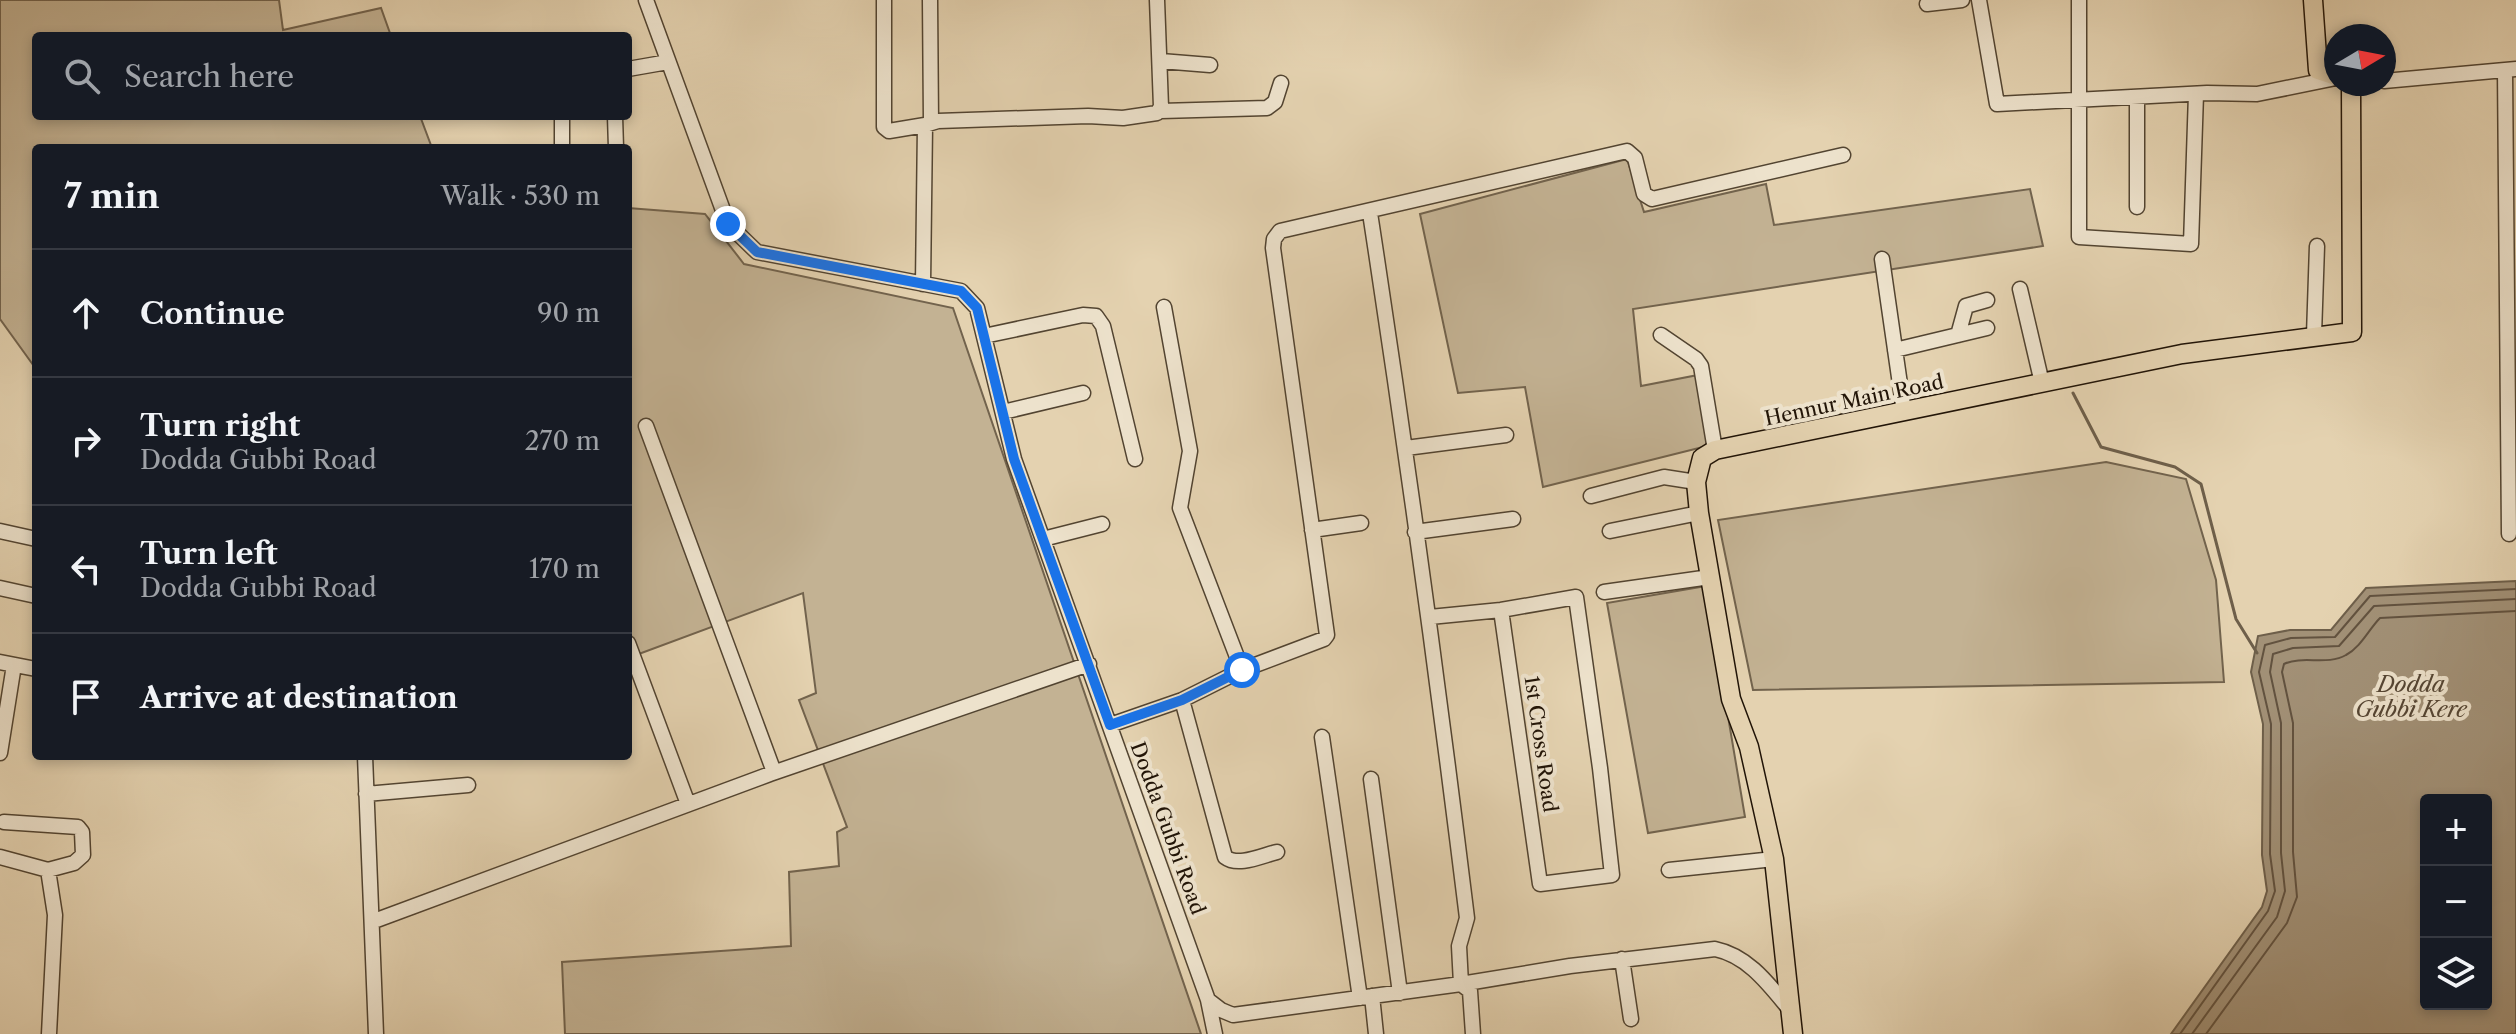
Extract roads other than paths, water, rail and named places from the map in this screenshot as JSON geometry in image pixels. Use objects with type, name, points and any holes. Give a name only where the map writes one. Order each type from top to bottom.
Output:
[{"type":"main road","points":[[2313,0],[2318,70],[2324,72]]},
{"type":"main road","name":"Hennur Main Road","points":[[1715,450],[2182,354],[2352,332],[2351,96]]},
{"type":"main road","points":[[1715,450],[1702,458],[1696,482],[1699,513],[1731,699],[1749,747],[1774,859],[1793,1034]]},
{"type":"street","name":"Dodda Gubbi Road","points":[[646,0],[728,224],[757,252],[961,291],[977,308],[1014,459],[1208,1000],[1215,1034]]},
{"type":"street","points":[[884,0],[884,127],[889,131],[928,124],[1088,116],[1123,118],[1161,111],[1267,108],[1275,102],[1281,83]]},
{"type":"street","points":[[923,284],[930,0]]},
{"type":"street","points":[[1157,0],[1161,111]]},
{"type":"street","points":[[1927,4],[1962,0]]},
{"type":"street","points":[[1979,0],[1997,104],[2257,94],[2324,80]]},
{"type":"street","points":[[2079,0],[2079,237],[2191,244],[2196,94]]},
{"type":"street","points":[[1161,61],[1210,65]]},
{"type":"street","points":[[632,68],[668,62]]},
{"type":"street","points":[[2396,80],[2510,70],[2509,534]]},
{"type":"street","points":[[2137,97],[2137,207]]},
{"type":"street","points":[[562,120],[562,144]]},
{"type":"street","points":[[615,120],[616,144]]},
{"type":"street","points":[[1110,725],[1182,700],[1242,670],[1324,639],[1327,635],[1273,248],[1274,239],[1280,231],[1370,213],[1627,151],[1635,158],[1644,194],[1652,199],[1843,155]]},
{"type":"street","points":[[1370,213],[1430,617],[1467,918],[1459,946],[1461,984],[1470,991],[1473,1034]]},
{"type":"street","points":[[2314,335],[2317,246]]},
{"type":"street","points":[[1882,259],[1904,412]]},
{"type":"street","points":[[2020,289],[2042,383]]},
{"type":"street","points":[[1958,335],[1966,306],[1987,300]]},
{"type":"street","points":[[1164,307],[1190,451],[1180,508],[1242,670]]},
{"type":"street","points":[[984,336],[1083,315],[1096,316],[1103,326],[1135,459]]},
{"type":"street","points":[[1895,350],[1987,328]]},
{"type":"street","points":[[1661,335],[1696,359],[1701,366],[1715,450]]},
{"type":"street","points":[[1003,412],[1083,393]]},
{"type":"street","points":[[646,426],[774,772]]},
{"type":"street","points":[[1406,448],[1506,435]]},
{"type":"street","points":[[1591,496],[1664,477],[1696,482]]},
{"type":"street","points":[[1610,531],[1699,513]]},
{"type":"street","points":[[1415,532],[1513,519]]},
{"type":"street","points":[[1312,530],[1361,523]]},
{"type":"street","points":[[1043,539],[1102,524]]},
{"type":"street","points":[[0,531],[32,538]]},
{"type":"street","points":[[1604,592],[1710,577]]},
{"type":"street","points":[[0,588],[32,595]]},
{"type":"street","name":"1st Cross Road","points":[[1576,597],[1612,875],[1540,884],[1501,610],[1576,597]]},
{"type":"street","points":[[1430,617],[1501,610]]},
{"type":"street","points":[[632,654],[688,804]]},
{"type":"street","points":[[0,751],[7,663],[32,668]]},
{"type":"street","points":[[374,921],[774,772],[1089,664]]},
{"type":"street","points":[[1182,700],[1225,857],[1239,862],[1277,852]]},
{"type":"street","points":[[1322,737],[1366,997],[1376,1034]]},
{"type":"street","points":[[365,760],[374,921],[376,1034]]},
{"type":"street","points":[[1371,779],[1400,993]]},
{"type":"street","points":[[366,794],[468,785]]},
{"type":"street","points":[[0,857],[48,870],[74,863],[83,855],[82,832],[78,827],[4,822]]},
{"type":"street","points":[[1669,870],[1774,859]]},
{"type":"street","points":[[48,870],[55,915],[49,1034]]},
{"type":"street","points":[[1208,1000],[1233,1015],[1703,948],[1732,953],[1754,969],[1792,1012]]},
{"type":"street","points":[[1622,959],[1631,1019]]},
{"type":"water","name":"Dodda Gubbi Kere","points":[[2516,581],[2516,1034],[2171,1034],[2262,907],[2267,891],[2262,855],[2263,724],[2251,672],[2258,636],[2290,630],[2331,630],[2366,588]]},
{"type":"waterway","points":[[2073,393],[2101,447],[2175,467],[2201,484],[2236,619],[2257,653]]}]
